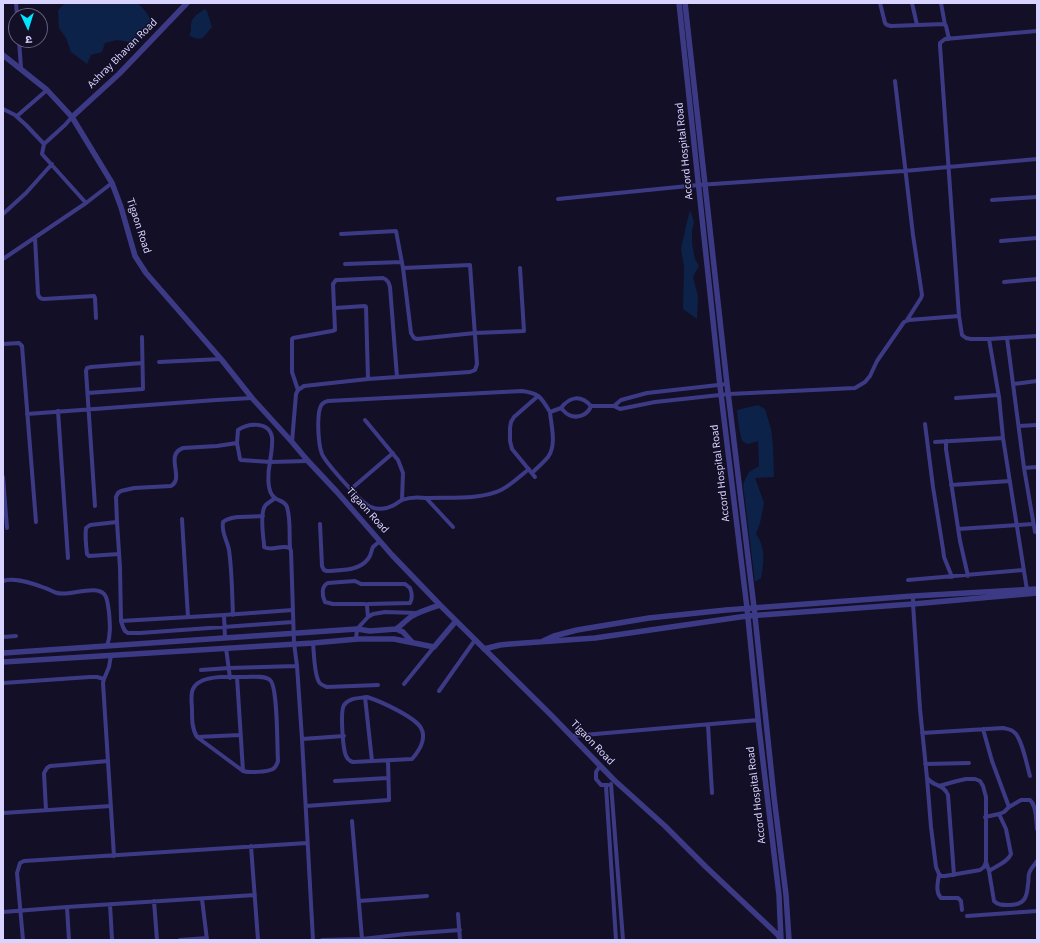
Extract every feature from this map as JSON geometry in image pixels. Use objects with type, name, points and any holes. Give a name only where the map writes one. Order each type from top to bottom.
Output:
[{"type":"street","name":"Ashray Bhavan Road","points":[[72,117],[119,74],[187,3]]},
{"type":"street","name":"Accord Hospital Road","points":[[678,3],[721,396],[747,608],[758,720],[779,895],[780,938]]},
{"type":"street","points":[[685,3],[728,394],[754,608],[786,895],[788,940]]},
{"type":"street","points":[[880,3],[885,23],[887,25],[945,25]]},
{"type":"street","points":[[912,3],[917,25]]},
{"type":"street","points":[[941,3],[949,38]]},
{"type":"street","points":[[1037,32],[949,38],[942,40],[940,46],[959,316],[962,335],[971,339],[1037,336]]},
{"type":"street","points":[[20,48],[21,68]]},
{"type":"street","name":"Tigaon Road","points":[[3,55],[47,90],[72,117],[112,183],[121,207],[134,256],[146,274],[220,358],[252,398],[392,555],[440,605],[572,736],[613,782],[665,826],[780,938],[788,940]]},
{"type":"street","points":[[591,406],[614,406],[620,409],[655,402],[721,396],[728,394],[855,388],[866,382],[877,361],[922,295],[912,235],[895,81]]},
{"type":"street","points":[[16,116],[47,90]]},
{"type":"street","points":[[3,108],[16,116],[44,144]]},
{"type":"street","points":[[72,117],[65,126],[44,144],[43,155],[86,203]]},
{"type":"street","points":[[558,199],[705,185],[904,171],[1037,159]]},
{"type":"street","points":[[3,214],[26,193],[52,164]]},
{"type":"street","points":[[3,259],[86,203],[112,183]]},
{"type":"street","points":[[992,200],[1037,197]]},
{"type":"street","points":[[341,234],[396,231],[403,268],[411,333],[414,338],[417,339],[475,333],[524,331],[520,268]]},
{"type":"street","points":[[35,238],[39,297],[44,299],[94,296],[96,318]]},
{"type":"street","points":[[1002,240],[1037,238]]},
{"type":"street","points":[[345,264],[402,262]]},
{"type":"street","points":[[292,442],[296,394],[298,390],[304,386],[368,378],[470,372],[475,370],[477,364],[470,265],[403,268]]},
{"type":"street","points":[[298,390],[292,372],[292,340],[293,338],[334,331],[336,328],[333,284],[336,280],[383,278],[388,282],[390,287],[397,377]]},
{"type":"street","points":[[1004,282],[1037,279]]},
{"type":"street","points":[[335,308],[366,307],[368,378]]},
{"type":"street","points":[[906,320],[959,316]]},
{"type":"street","points":[[88,393],[143,389],[142,337]]},
{"type":"street","points":[[1008,338],[1024,468],[1035,532]]},
{"type":"street","points":[[989,339],[1027,590]]},
{"type":"street","points":[[3,344],[19,343],[22,346],[36,522]]},
{"type":"street","points":[[159,362],[220,358]]},
{"type":"street","points":[[95,506],[90,409],[86,370],[89,367],[142,363]]},
{"type":"street","points":[[1014,384],[1037,381]]},
{"type":"street","points":[[614,406],[621,400],[647,393],[720,386],[727,384]]},
{"type":"street","points":[[522,391],[531,392],[538,396],[550,412],[552,448],[549,456],[532,473],[496,492],[477,496],[412,498],[402,500],[385,509],[374,508],[366,504],[351,489],[334,471],[322,455],[319,440],[320,409],[325,401],[522,391]]},
{"type":"street","points":[[956,398],[998,395]]},
{"type":"street","points":[[532,473],[512,449],[510,440],[510,425],[514,417],[538,396]]},
{"type":"street","points":[[27,414],[252,398]]},
{"type":"street","points":[[550,412],[561,408],[566,402],[572,399],[581,398],[587,401],[591,406]]},
{"type":"street","points":[[561,408],[567,414],[578,416],[590,411],[591,406]]},
{"type":"street","points":[[58,411],[68,558]]},
{"type":"street","points":[[365,420],[398,460],[403,473],[402,500]]},
{"type":"street","points":[[308,461],[270,462],[241,460],[237,443],[238,430],[242,427],[256,424],[262,425],[271,433],[272,438],[270,462],[268,471],[270,492],[275,498],[284,502],[286,505],[289,525],[294,643],[302,739],[313,940]]},
{"type":"street","points":[[925,424],[944,557],[952,577]]},
{"type":"street","points":[[1019,426],[1037,424]]},
{"type":"street","points":[[935,442],[1003,438]]},
{"type":"street","points":[[946,441],[958,529],[968,576]]},
{"type":"street","points":[[237,443],[178,450],[175,453],[176,472],[174,484],[171,486],[162,487],[126,489],[118,493],[116,502],[121,580],[121,621],[128,633],[293,622]]},
{"type":"street","points":[[351,489],[393,453]]},
{"type":"street","points":[[1024,468],[1037,467]]},
{"type":"street","points":[[3,477],[7,528]]},
{"type":"street","points":[[951,485],[1010,481]]},
{"type":"street","points":[[275,498],[265,505],[264,508],[264,547],[269,549],[282,547],[290,548]]},
{"type":"street","points":[[426,498],[453,527]]},
{"type":"street","points":[[233,615],[230,557],[228,544],[223,529],[223,522],[235,518],[263,516]]},
{"type":"street","points":[[182,519],[188,617]]},
{"type":"street","points":[[117,522],[90,525],[86,528],[85,533],[87,554],[89,556],[119,554]]},
{"type":"street","points":[[320,524],[322,566],[324,570],[327,571],[349,569],[363,564],[370,556],[373,547],[380,541]]},
{"type":"street","points":[[958,529],[1033,524]]},
{"type":"street","points":[[908,580],[968,576],[1023,570]]},
{"type":"street","points":[[3,581],[9,580],[24,582],[61,594],[99,590],[106,597],[110,623],[110,635],[107,646]]},
{"type":"street","points":[[355,581],[360,584],[405,584],[410,588],[412,596],[410,603],[367,605],[328,604],[324,601],[323,587],[328,583],[355,581]]},
{"type":"street","points":[[540,642],[554,636],[577,630],[649,618],[747,608],[1037,589]]},
{"type":"street","points":[[484,649],[500,645],[596,638],[754,615],[913,604],[1037,593]]},
{"type":"street","points":[[913,596],[922,733],[932,833],[938,874],[937,891],[939,897],[941,898],[958,898],[961,901],[962,910]]},
{"type":"street","points":[[367,605],[368,617]]},
{"type":"street","points":[[3,653],[357,629],[370,631],[396,628],[412,616],[440,605]]},
{"type":"street","points":[[121,621],[224,616],[293,610]]},
{"type":"street","points":[[356,639],[357,629],[368,617],[379,612],[419,613]]},
{"type":"street","points":[[224,616],[225,638]]},
{"type":"street","points":[[404,684],[456,621]]},
{"type":"street","points":[[396,628],[404,632],[412,642]]},
{"type":"street","points":[[3,636],[16,636]]},
{"type":"street","points":[[3,662],[356,639],[394,639],[434,647]]},
{"type":"street","points":[[439,692],[475,640]]},
{"type":"street","points":[[313,643],[316,673],[318,681],[322,685],[327,687],[378,685]]},
{"type":"street","points":[[226,648],[230,678]]},
{"type":"street","points":[[111,655],[109,667],[104,679],[114,856]]},
{"type":"street","points":[[201,670],[296,666]]},
{"type":"street","points":[[3,683],[90,677],[104,679]]},
{"type":"street","points":[[237,677],[243,771]]},
{"type":"street","points":[[265,677],[270,679],[272,683],[274,689],[277,724],[278,761],[276,766],[270,770],[249,772],[243,771],[197,737],[194,732],[192,720],[192,690],[194,686],[206,679],[230,678],[265,677]]},
{"type":"street","points":[[365,697],[372,762]]},
{"type":"street","points":[[365,697],[377,700],[392,707],[413,721],[420,727],[423,733],[422,743],[418,753],[412,759],[372,762],[350,761],[345,753],[344,736],[342,708],[345,704],[355,698],[365,697]]},
{"type":"street","points":[[572,736],[758,720]]},
{"type":"street","points":[[708,725],[712,793]]},
{"type":"street","points":[[922,733],[1003,728],[1009,729],[1014,731],[1018,737],[1030,776]]},
{"type":"street","points":[[983,729],[992,761],[1009,806]]},
{"type":"street","points":[[197,737],[240,734]]},
{"type":"street","points":[[302,739],[344,736]]},
{"type":"street","points":[[46,810],[44,774],[50,766],[108,761]]},
{"type":"street","points":[[306,806],[389,800],[388,761]]},
{"type":"street","points":[[925,764],[969,762]]},
{"type":"street","points":[[600,766],[596,772],[596,779],[601,785],[606,786],[613,782],[623,940]]},
{"type":"street","points":[[335,781],[388,778]]},
{"type":"street","points":[[927,778],[946,791],[948,795],[954,875]]},
{"type":"street","points":[[939,786],[966,779],[975,779],[980,781],[986,797],[986,862],[994,901],[997,904],[1015,905],[1023,902],[1026,898],[1028,890],[1028,875],[1037,861]]},
{"type":"street","points":[[606,786],[616,940]]},
{"type":"street","points":[[986,817],[1004,812],[1009,806],[1021,800],[1030,800],[1033,802],[1037,829]]},
{"type":"street","points":[[3,813],[111,806]]},
{"type":"street","points":[[989,871],[1006,860],[1011,854],[1006,830],[999,814]]},
{"type":"street","points":[[352,820],[362,939]]},
{"type":"street","points":[[23,940],[17,872],[20,863],[30,860],[307,843]]},
{"type":"street","points":[[251,846],[258,940]]},
{"type":"street","points":[[938,874],[945,876],[980,870],[984,867],[986,862]]},
{"type":"street","points":[[3,912],[255,895]]},
{"type":"street","points":[[359,901],[427,896]]},
{"type":"street","points":[[180,940],[207,939],[202,899]]},
{"type":"street","points":[[154,901],[157,940]]},
{"type":"street","points":[[110,904],[112,940]]},
{"type":"street","points":[[67,907],[69,940]]},
{"type":"street","points":[[967,916],[1037,911]]},
{"type":"street","points":[[458,914],[460,940]]},
{"type":"street","points":[[322,940],[362,939],[460,930]]},
{"type":"water","points":[[65,3],[138,3],[152,22],[134,43],[117,40],[105,43],[102,52],[91,55],[87,64],[71,52],[66,38],[59,28],[58,10]]},
{"type":"water","points":[[204,9],[207,11],[212,27],[203,37],[198,39],[190,36],[191,24],[196,15]]},
{"type":"water","points":[[690,210],[694,222],[692,243],[695,259],[699,266],[693,277],[698,296],[697,319],[683,309],[684,267],[681,249]]},
{"type":"water","points":[[758,405],[765,409],[771,429],[774,477],[755,478],[764,503],[756,534],[763,550],[763,566],[761,578],[755,582],[743,484],[749,472],[759,466],[758,441],[748,444],[742,441],[737,410]]}]
